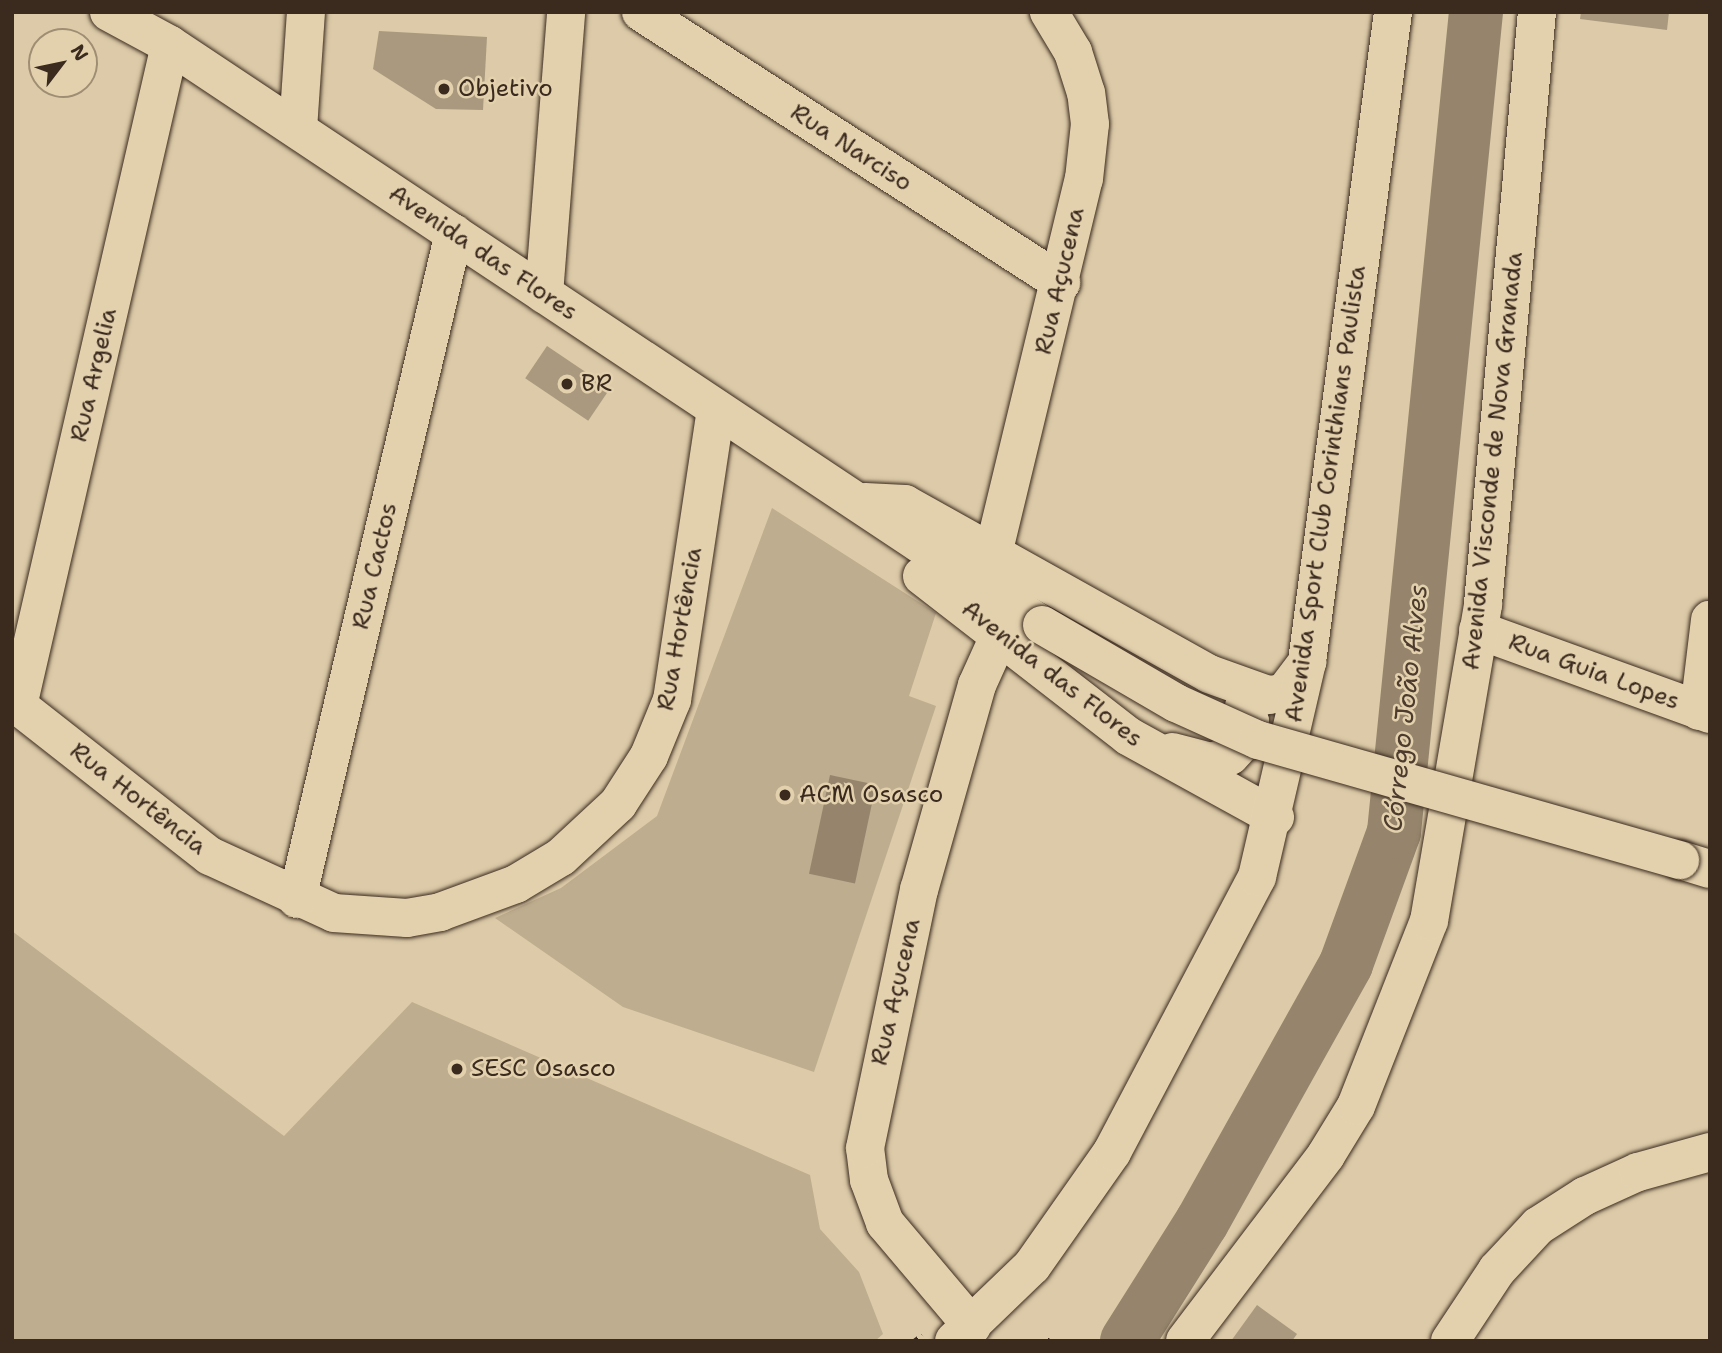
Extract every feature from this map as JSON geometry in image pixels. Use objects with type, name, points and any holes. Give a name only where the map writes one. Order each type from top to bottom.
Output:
[{"type":"main road","name":"Avenida das Flores","points":[[109,12],[170,45],[852,502],[1042,625],[1176,703],[1258,740],[1695,864]]},
{"type":"main road","points":[[298,130],[306,12]]},
{"type":"main road","points":[[544,294],[566,12]]},
{"type":"main road","name":"Rua Narciso","points":[[641,12],[1060,283]]},
{"type":"main road","name":"Rua Açucena","points":[[993,554],[1084,179],[1090,124],[1073,52],[1049,12]]},
{"type":"main road","name":"Avenida Sport Club Corinthians Paulista","points":[[972,1336],[1032,1266],[1112,1152],[1244,909],[1275,817],[1307,662],[1393,12]]},
{"type":"main road","name":"Avenida Visconde de Nova Granada","points":[[1185,1341],[1326,1155],[1356,1106],[1398,1007],[1429,921],[1443,856],[1478,630],[1537,12]]},
{"type":"main road","name":"Rua Argelia","points":[[15,703],[170,45]]},
{"type":"main road","name":"Rua Cactos","points":[[297,899],[454,233]]},
{"type":"main road","name":"Rua Hortência","points":[[15,703],[210,856],[297,899],[334,913],[407,918],[440,912],[516,884],[561,857],[618,804],[649,756],[672,699],[716,409]]},
{"type":"main road","name":"Avenida das Flores","points":[[852,502],[883,547],[1000,634],[1128,736],[1275,817]]},
{"type":"main road","points":[[852,502],[905,504],[1209,674],[1231,691],[1249,715],[1243,742],[1230,756],[1211,762],[1186,758],[1128,736]]},
{"type":"main road","points":[[1704,713],[1710,620]]},
{"type":"main road","name":"Rua Guia Lopes","points":[[1478,630],[1704,713]]},
{"type":"main road","name":"Rua Açucena","points":[[972,1336],[886,1223],[869,1180],[864,1148],[919,890],[977,685],[1000,634]]},
{"type":"main road","points":[[1209,674],[1268,695],[1284,693],[1307,662]]},
{"type":"main road","points":[[1450,1341],[1497,1270],[1538,1226],[1586,1196],[1639,1172],[1710,1152]]},
{"type":"shaded area","name":"ACM Osasco","points":[[772,508],[936,613],[909,696],[936,706],[814,1072],[623,1007],[495,918],[561,888],[657,816]]},
{"type":"shaded area","points":[[830,775],[876,785],[855,884],[809,874]]},
{"type":"shaded area","name":"SESC Osasco","points":[[12,931],[284,1136],[412,1002],[810,1175],[820,1229],[859,1272],[883,1334],[875,1341],[12,1341]]},
{"type":"building","points":[[1581,12],[1669,12],[1667,30],[1580,19]]},
{"type":"building","name":"Objetivo","points":[[379,31],[487,37],[483,110],[436,109],[373,69]]},
{"type":"building","name":"BR","points":[[547,346],[610,388],[588,421],[525,378]]},
{"type":"building","points":[[1257,1305],[1297,1334],[1292,1341],[1231,1341]]},
{"type":"waterway","name":"Córrego João Alves","points":[[1127,1341],[1202,1222],[1346,964],[1394,832],[1476,12]]},
{"type":"place","name":"Objetivo","points":[[444,89]]},
{"type":"place","name":"BR","points":[[567,384]]},
{"type":"place","name":"ACM Osasco","points":[[785,795]]},
{"type":"place","name":"SESC Osasco","points":[[457,1069]]}]
